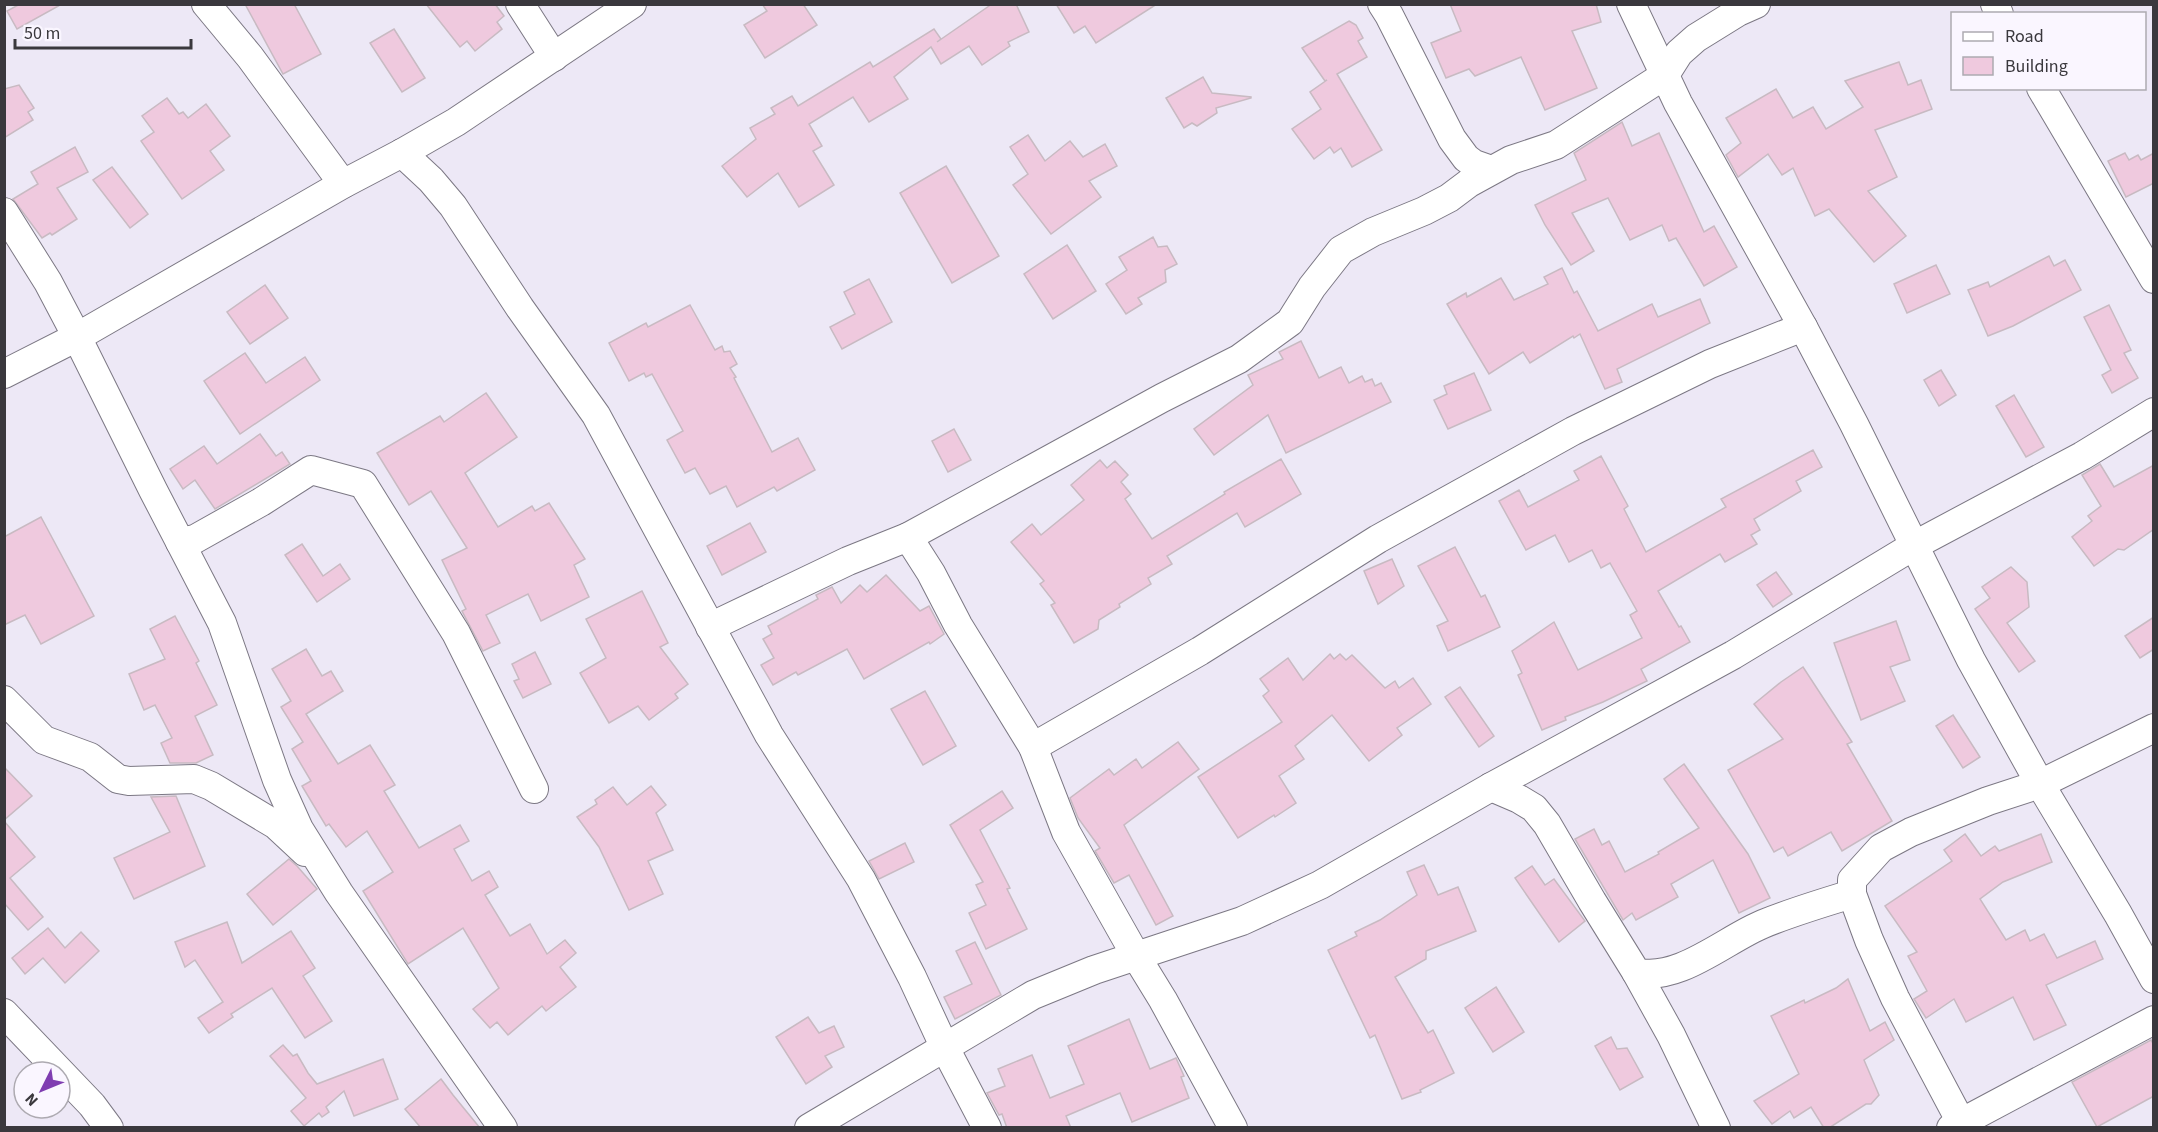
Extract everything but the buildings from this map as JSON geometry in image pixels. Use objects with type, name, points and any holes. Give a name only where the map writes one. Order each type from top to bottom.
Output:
[{"type":"street","points":[[206,4],[250,57],[343,184]]},
{"type":"street","points":[[520,4],[554,57]]},
{"type":"street","points":[[4,374],[77,337],[343,184],[456,122],[633,4]]},
{"type":"street","points":[[1382,4],[1452,139],[1466,158],[1474,164],[1491,170]]},
{"type":"street","points":[[1631,4],[1665,75],[1803,327],[1915,545],[1971,660],[2040,784],[2154,979]]},
{"type":"street","points":[[710,627],[848,561],[908,537],[1162,398],[1239,359],[1290,322],[1312,287],[1341,250],[1373,232],[1449,198],[1491,170],[1511,160],[1556,145],[1665,75],[1679,53],[1696,38],[1738,12],[1756,4]]},
{"type":"street","points":[[2042,90],[2154,279]]},
{"type":"street","points":[[402,153],[431,180],[453,206],[520,308],[596,415],[769,735],[861,879],[987,1128]]},
{"type":"street","points":[[9,223],[48,282],[222,623],[282,790],[299,829],[324,869],[503,1128]]},
{"type":"street","points":[[1033,747],[1190,657],[1378,539],[1574,431],[1710,364],[1803,327]]},
{"type":"street","points":[[809,1128],[1033,995],[1059,983],[1242,921],[1320,885],[1491,787],[1733,655],[1915,545],[2082,456],[2154,412]]},
{"type":"street","points":[[180,542],[195,539],[261,502],[311,470],[363,483],[456,633],[534,789]]},
{"type":"street","points":[[908,537],[931,573],[958,625],[1033,747],[1066,832],[1163,1000],[1233,1128]]},
{"type":"street","points":[[4,700],[44,740],[90,758],[118,779],[129,781],[194,779],[211,786],[276,825],[324,869]]},
{"type":"street","points":[[2154,728],[2040,784],[1988,801],[1911,832],[1881,848],[1852,880],[1851,894],[1895,998],[1958,1126],[2154,1020]]},
{"type":"street","points":[[1491,787],[1519,799],[1534,808],[1541,816],[1636,972],[1671,1035],[1716,1128]]},
{"type":"street","points":[[1636,972],[1659,975],[1685,965],[1761,925],[1851,894]]},
{"type":"street","points":[[4,1013],[92,1105],[109,1128]]}]
